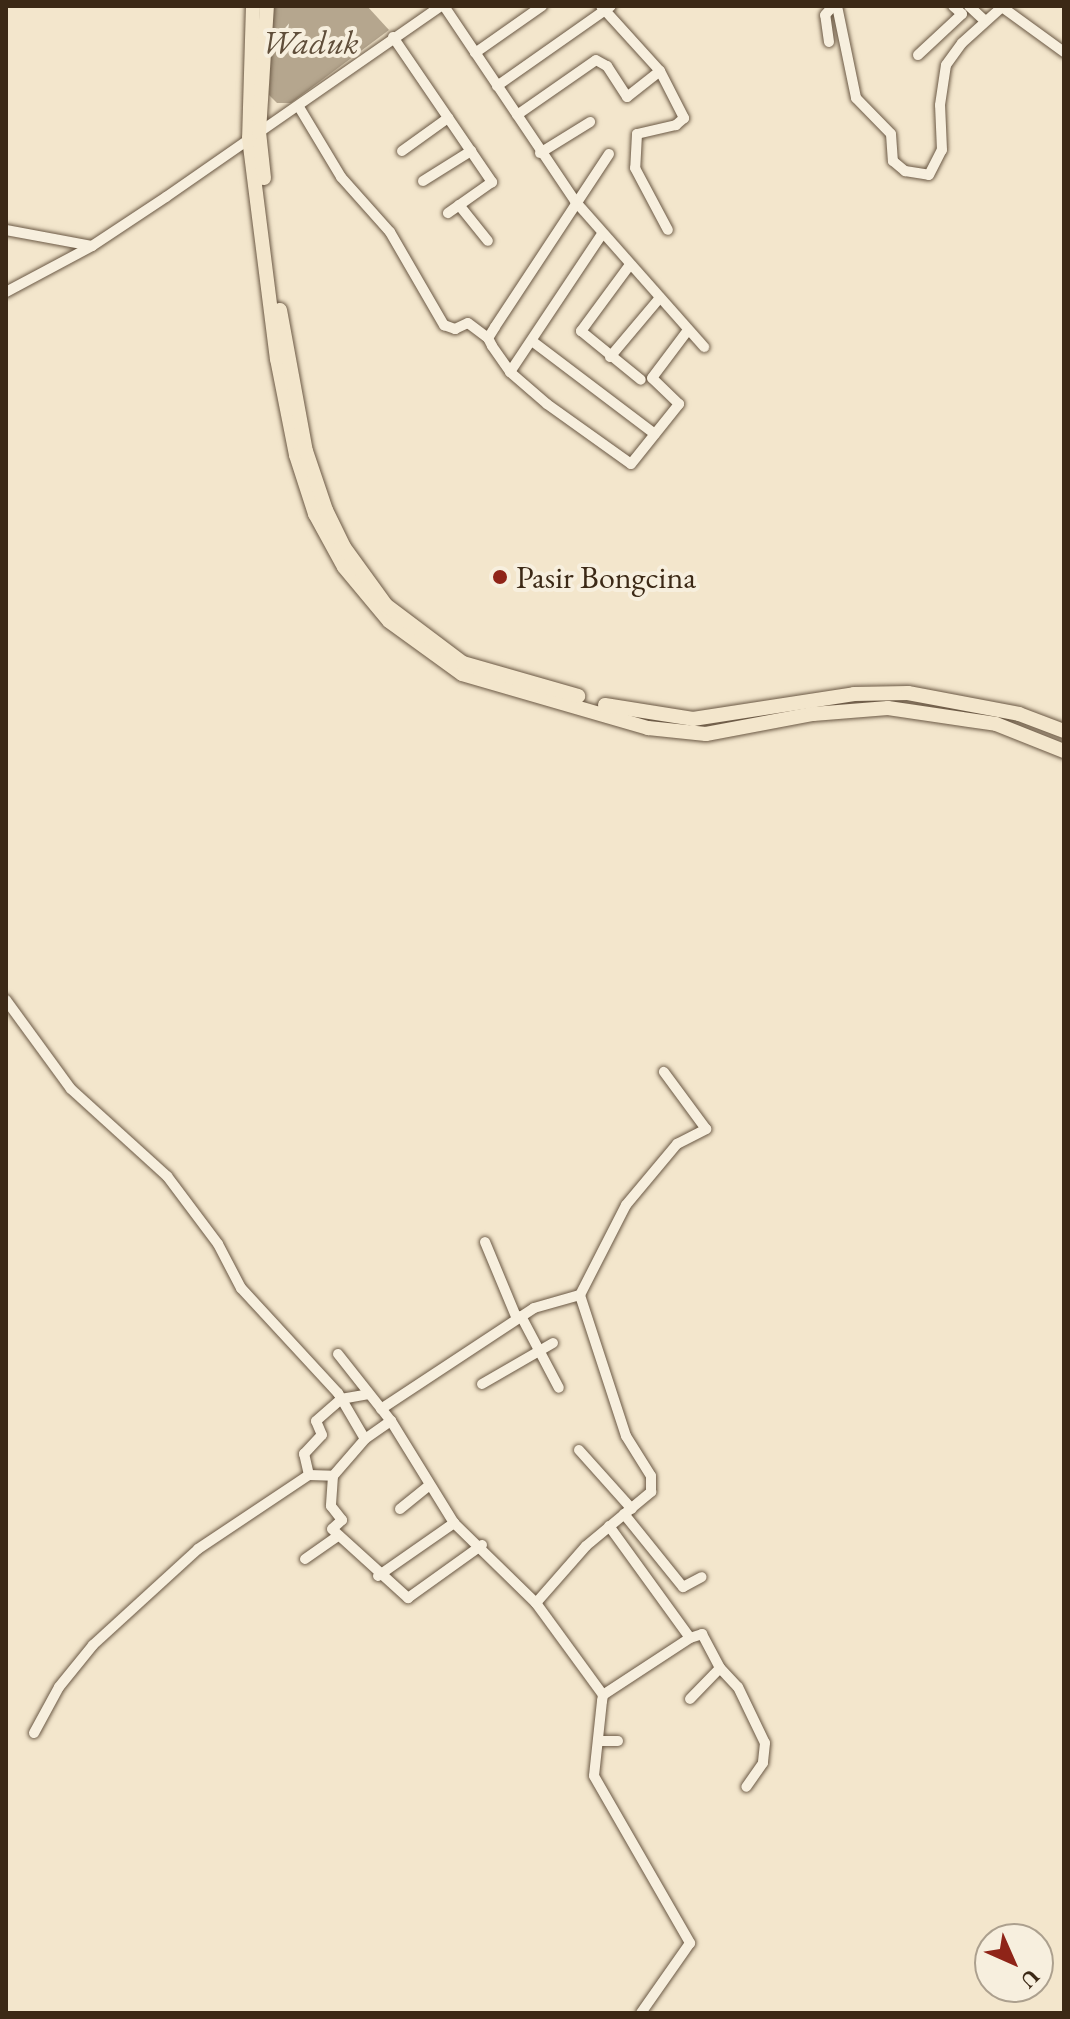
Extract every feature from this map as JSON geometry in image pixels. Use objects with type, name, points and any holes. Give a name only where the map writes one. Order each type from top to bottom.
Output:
[{"type":"main road","points":[[253,6],[254,135],[277,359],[305,484],[353,581],[422,650],[462,674],[648,728],[706,734],[813,714],[888,708],[996,724],[1064,751]]},
{"type":"main road","points":[[267,6],[254,135],[274,277],[306,451],[326,510],[344,547],[386,605],[442,651],[488,672],[621,710],[693,719],[854,694],[908,693],[1019,714],[1064,731]]},
{"type":"street","points":[[6,292],[92,246],[299,107],[393,37],[442,6],[575,201],[658,300],[704,347]]},
{"type":"street","points":[[475,53],[542,6]]},
{"type":"street","points":[[829,42],[825,15],[835,6],[856,98],[891,134],[893,161],[905,171],[929,175],[942,150],[940,105],[946,65],[985,21],[1002,6],[1064,52]]},
{"type":"street","points":[[918,55],[962,14],[953,6]]},
{"type":"street","points":[[969,6],[985,21]]},
{"type":"street","points":[[497,86],[605,8],[660,71],[684,118],[676,125],[637,134],[635,168],[668,230]]},
{"type":"street","points":[[393,37],[492,182],[448,213]]},
{"type":"street","points":[[517,115],[596,60],[607,66],[627,97],[660,71]]},
{"type":"street","points":[[299,107],[341,177],[390,232],[444,325],[455,329],[468,323],[488,338],[510,372],[631,464],[679,404],[652,378],[688,330]]},
{"type":"street","points":[[402,151],[448,118]]},
{"type":"street","points":[[540,153],[590,122]]},
{"type":"street","points":[[423,181],[471,151]]},
{"type":"street","points":[[488,338],[575,201],[609,154]]},
{"type":"street","points":[[459,205],[488,241]]},
{"type":"street","points":[[6,230],[92,246]]},
{"type":"street","points":[[510,372],[602,234]]},
{"type":"street","points":[[629,266],[581,331],[641,380]]},
{"type":"street","points":[[610,357],[658,300]]},
{"type":"street","points":[[532,341],[655,434]]},
{"type":"street","points":[[6,1000],[71,1089],[167,1176],[218,1244],[241,1288],[341,1399],[365,1439]]},
{"type":"street","points":[[536,1603],[609,1526],[651,1492],[651,1476],[626,1436],[580,1295],[626,1205],[677,1144],[706,1129],[664,1072]]},
{"type":"street","points":[[485,1242],[519,1317],[559,1388]]},
{"type":"street","points":[[381,1409],[519,1317],[563,1296],[580,1295]]},
{"type":"street","points":[[482,1384],[553,1343]]},
{"type":"street","points":[[338,1354],[391,1421],[454,1523],[482,1545],[536,1603],[603,1695],[594,1776],[690,1943],[641,2013]]},
{"type":"street","points":[[309,1475],[304,1454],[322,1435],[316,1421],[341,1399],[369,1394]]},
{"type":"street","points":[[391,1421],[365,1439],[333,1476],[331,1506],[342,1520],[332,1529],[337,1537],[378,1576],[412,1599],[482,1545]]},
{"type":"street","points":[[579,1450],[683,1587],[702,1577]]},
{"type":"street","points":[[34,1733],[59,1687],[93,1645],[198,1549],[309,1475],[333,1476]]},
{"type":"street","points":[[400,1509],[430,1485]]},
{"type":"street","points":[[378,1576],[454,1523]]},
{"type":"street","points":[[609,1526],[690,1638]]},
{"type":"street","points":[[305,1559],[337,1537]]},
{"type":"street","points":[[603,1695],[690,1638],[702,1634],[720,1668],[738,1687],[765,1743],[763,1763],[746,1787]]},
{"type":"street","points":[[690,1699],[720,1668]]},
{"type":"street","points":[[598,1741],[618,1741]]},
{"type":"water","name":"Waduk","points":[[273,6],[367,6],[389,30],[291,103],[277,103],[269,95]]},
{"type":"place","name":"Pasir Bongcina","points":[[500,577]]}]
